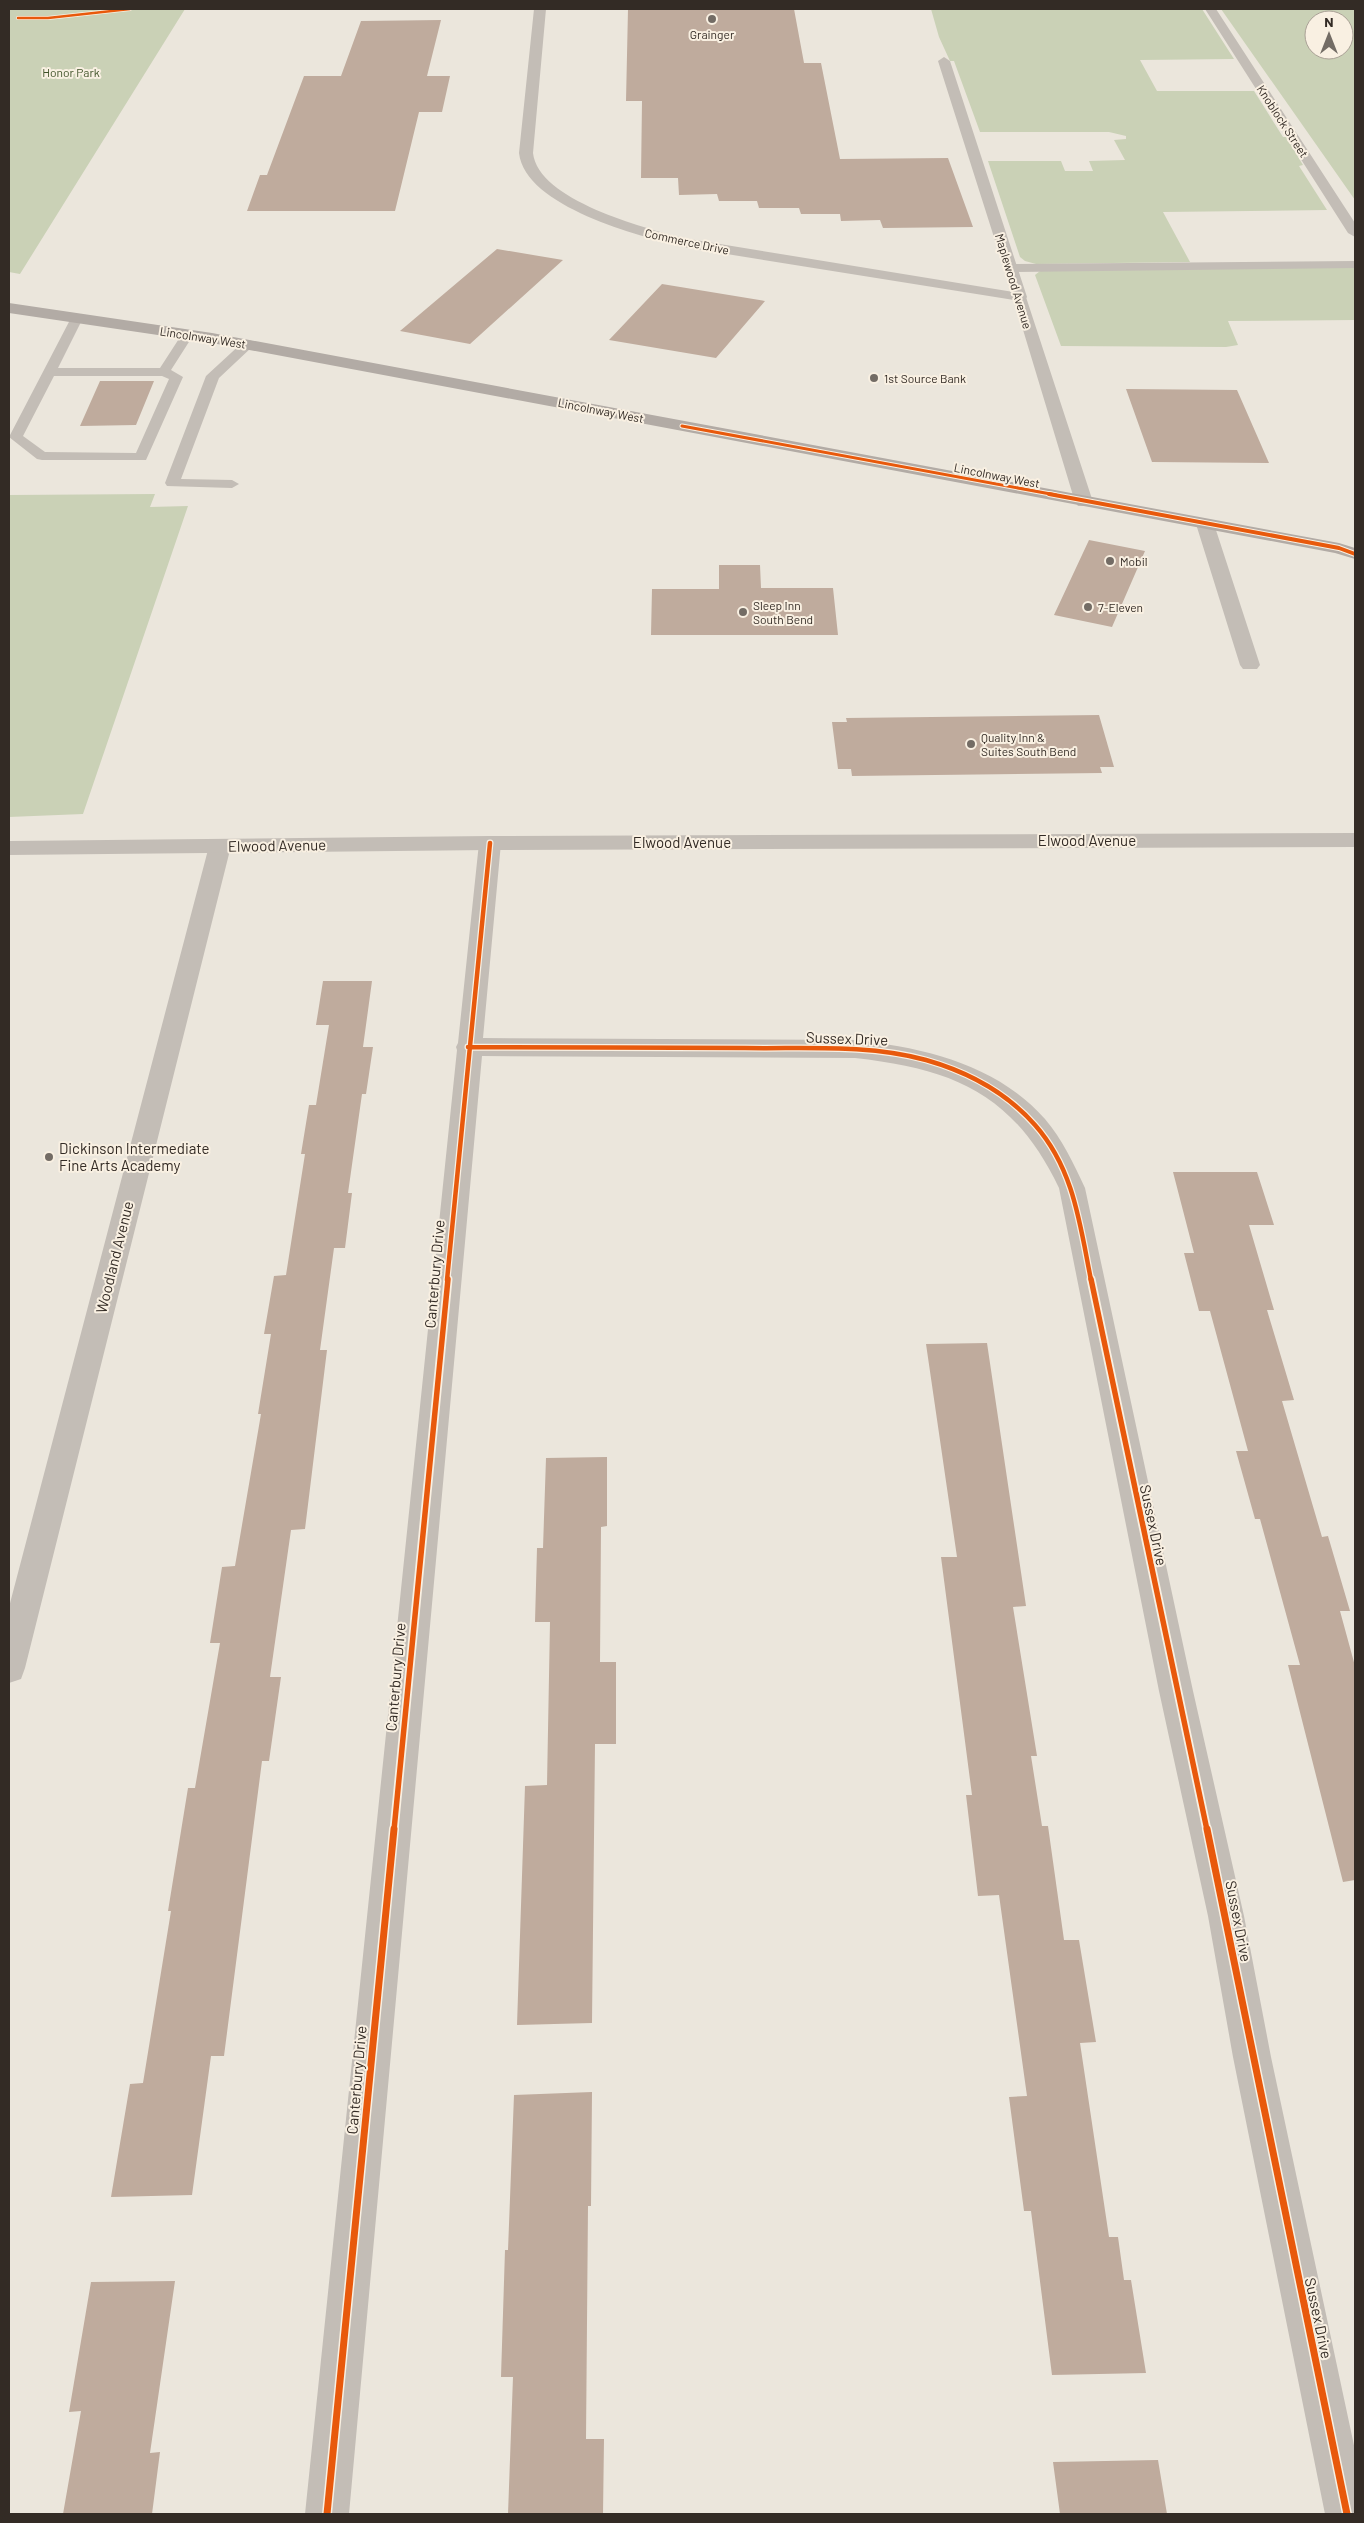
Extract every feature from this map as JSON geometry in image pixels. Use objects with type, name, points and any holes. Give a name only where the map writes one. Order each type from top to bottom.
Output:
[{"type":"main road","name":"Lincolnway West","points":[[9,308],[248,344],[1084,502],[1350,550]]},
{"type":"street","name":"Commerce Drive","points":[[540,9],[526,158],[535,174],[564,200],[611,222],[684,243],[1020,298]]},
{"type":"street","name":"Knoblock Street","points":[[1210,9],[1355,233]]},
{"type":"street","name":"Maplewood Avenue","points":[[944,61],[1084,502]]},
{"type":"street","points":[[1205,524],[1250,665]]},
{"type":"street","name":"Elwood Avenue","points":[[9,848],[490,843],[1355,840]]},
{"type":"street","name":"Canterbury Drive","points":[[327,2514],[468,1047],[490,843]]},
{"type":"street","name":"Woodland Avenue","points":[[9,1668],[220,846]]},
{"type":"street","name":"Sussex Drive","points":[[468,1047],[855,1049],[888,1051],[920,1057],[979,1078],[1014,1103],[1042,1131],[1064,1166],[1072,1188],[1176,1691],[1226,1916],[1252,2057],[1347,2514]]},
{"type":"lane","points":[[1010,268],[1355,264]]},
{"type":"lane","points":[[49,372],[164,372],[176,377],[141,457],[42,456],[16,437],[49,372],[77,318]]},
{"type":"lane","points":[[164,372],[188,334]]},
{"type":"lane","points":[[232,484],[172,483],[213,376],[248,344]]},
{"type":"green space","name":"Honor Park","points":[[9,9],[185,9],[20,274],[9,272]]},
{"type":"green space","points":[[931,9],[1202,9],[1234,59],[1140,60],[1157,91],[1254,91],[1283,137],[1286,137],[1303,165],[1299,166],[1327,210],[1163,212],[1190,262],[1036,264],[1025,261],[1020,257],[988,161],[1061,161],[1065,171],[1093,171],[1089,161],[1125,160],[1114,140],[1126,139],[1126,136],[1109,132],[980,132],[954,61],[950,61],[939,37]]},
{"type":"green space","points":[[1221,9],[1355,9],[1355,200]]},
{"type":"green space","points":[[1345,266],[1355,268],[1355,320],[1228,321],[1238,345],[1226,347],[1061,346],[1035,275],[1040,271]]},
{"type":"green space","points":[[155,494],[150,507],[188,506],[83,814],[9,817],[9,495]]},
{"type":"building","points":[[628,9],[794,9],[804,63],[821,63],[840,159],[948,158],[973,227],[883,228],[880,220],[841,221],[840,214],[801,214],[799,208],[759,208],[757,201],[719,201],[717,194],[679,195],[678,178],[641,178],[642,101],[626,101]]},
{"type":"building","points":[[441,20],[427,76],[450,76],[442,112],[419,112],[395,211],[247,211],[260,175],[267,175],[304,76],[341,76],[361,21]]},
{"type":"building","points":[[497,249],[563,260],[470,344],[400,331]]},
{"type":"building","points":[[662,284],[765,301],[716,358],[609,340]]},
{"type":"building","points":[[100,381],[154,381],[136,425],[80,426]]},
{"type":"building","points":[[1126,389],[1237,390],[1269,463],[1152,462]]},
{"type":"building","points":[[1089,540],[1145,551],[1112,627],[1054,615]]},
{"type":"building","name":"Sleep Inn South Bend","points":[[719,565],[760,565],[761,588],[833,588],[838,635],[651,635],[652,589],[719,589]]},
{"type":"building","name":"Quality Inn & Suites South Bend","points":[[1099,715],[1114,767],[1100,767],[1102,773],[852,776],[851,769],[838,769],[832,722],[847,722],[846,718]]},
{"type":"building","points":[[323,981],[372,981],[363,1047],[373,1047],[366,1094],[362,1094],[348,1193],[352,1193],[345,1248],[334,1248],[320,1350],[327,1350],[305,1529],[291,1530],[270,1677],[281,1677],[269,1761],[262,1761],[224,2056],[211,2056],[192,2195],[111,2197],[130,2084],[143,2083],[171,1911],[168,1911],[188,1788],[195,1788],[220,1643],[210,1643],[222,1567],[235,1566],[261,1414],[258,1414],[271,1334],[264,1334],[274,1276],[286,1275],[305,1154],[301,1154],[309,1105],[316,1105],[329,1025],[316,1025]]},
{"type":"building","points":[[1173,1172],[1257,1172],[1274,1225],[1249,1225],[1274,1310],[1267,1310],[1294,1400],[1282,1401],[1322,1537],[1328,1536],[1350,1611],[1340,1611],[1355,1666],[1355,1880],[1343,1882],[1288,1665],[1300,1665],[1260,1519],[1255,1519],[1236,1451],[1248,1451],[1210,1311],[1199,1311],[1184,1253],[1194,1253]]},
{"type":"building","points":[[987,1343],[1026,1606],[1013,1607],[1037,1756],[1031,1756],[1042,1826],[1048,1826],[1064,1940],[1079,1940],[1096,2042],[1080,2043],[1109,2237],[1118,2237],[1124,2280],[1131,2280],[1146,2373],[1052,2375],[1031,2211],[1024,2211],[1009,2097],[1027,2096],[999,1895],[978,1896],[966,1795],[972,1795],[941,1557],[957,1557],[926,1344]]},
{"type":"building","points":[[607,1457],[607,1526],[601,1527],[600,1662],[616,1662],[616,1744],[595,1744],[592,2023],[517,2025],[525,1786],[547,1785],[550,1622],[535,1622],[537,1548],[543,1548],[546,1458]]},
{"type":"building","points":[[592,2092],[591,2206],[588,2206],[586,2439],[604,2439],[603,2514],[508,2514],[513,2377],[501,2377],[505,2250],[508,2250],[514,2095]]},
{"type":"building","points":[[175,2281],[150,2453],[160,2452],[152,2514],[63,2514],[81,2411],[69,2412],[91,2282]]},
{"type":"building","points":[[1158,2460],[1167,2514],[1060,2514],[1053,2462]]},
{"type":"cycle path","points":[[18,18],[48,18],[130,9]]},
{"type":"cycle path","points":[[682,426],[1339,548],[1355,554]]},
{"type":"cycle path","points":[[327,2514],[490,843]]},
{"type":"cycle path","points":[[468,1047],[855,1049],[891,1053],[925,1060],[957,1070],[986,1084],[1012,1103],[1036,1126],[1056,1154],[1072,1188],[1176,1691],[1226,1916],[1252,2057],[1347,2514]]},
{"type":"place","name":"Grainger","points":[[712,19]]},
{"type":"place","name":"1st Source Bank","points":[[874,378]]},
{"type":"place","name":"Mobil","points":[[1110,561]]},
{"type":"place","name":"7-Eleven","points":[[1088,607]]},
{"type":"place","name":"Sleep Inn South Bend","points":[[743,612]]},
{"type":"place","name":"Quality Inn & Suites South Bend","points":[[971,744]]},
{"type":"place","name":"Dickinson Intermediate Fine Arts Academy","points":[[49,1157]]}]
